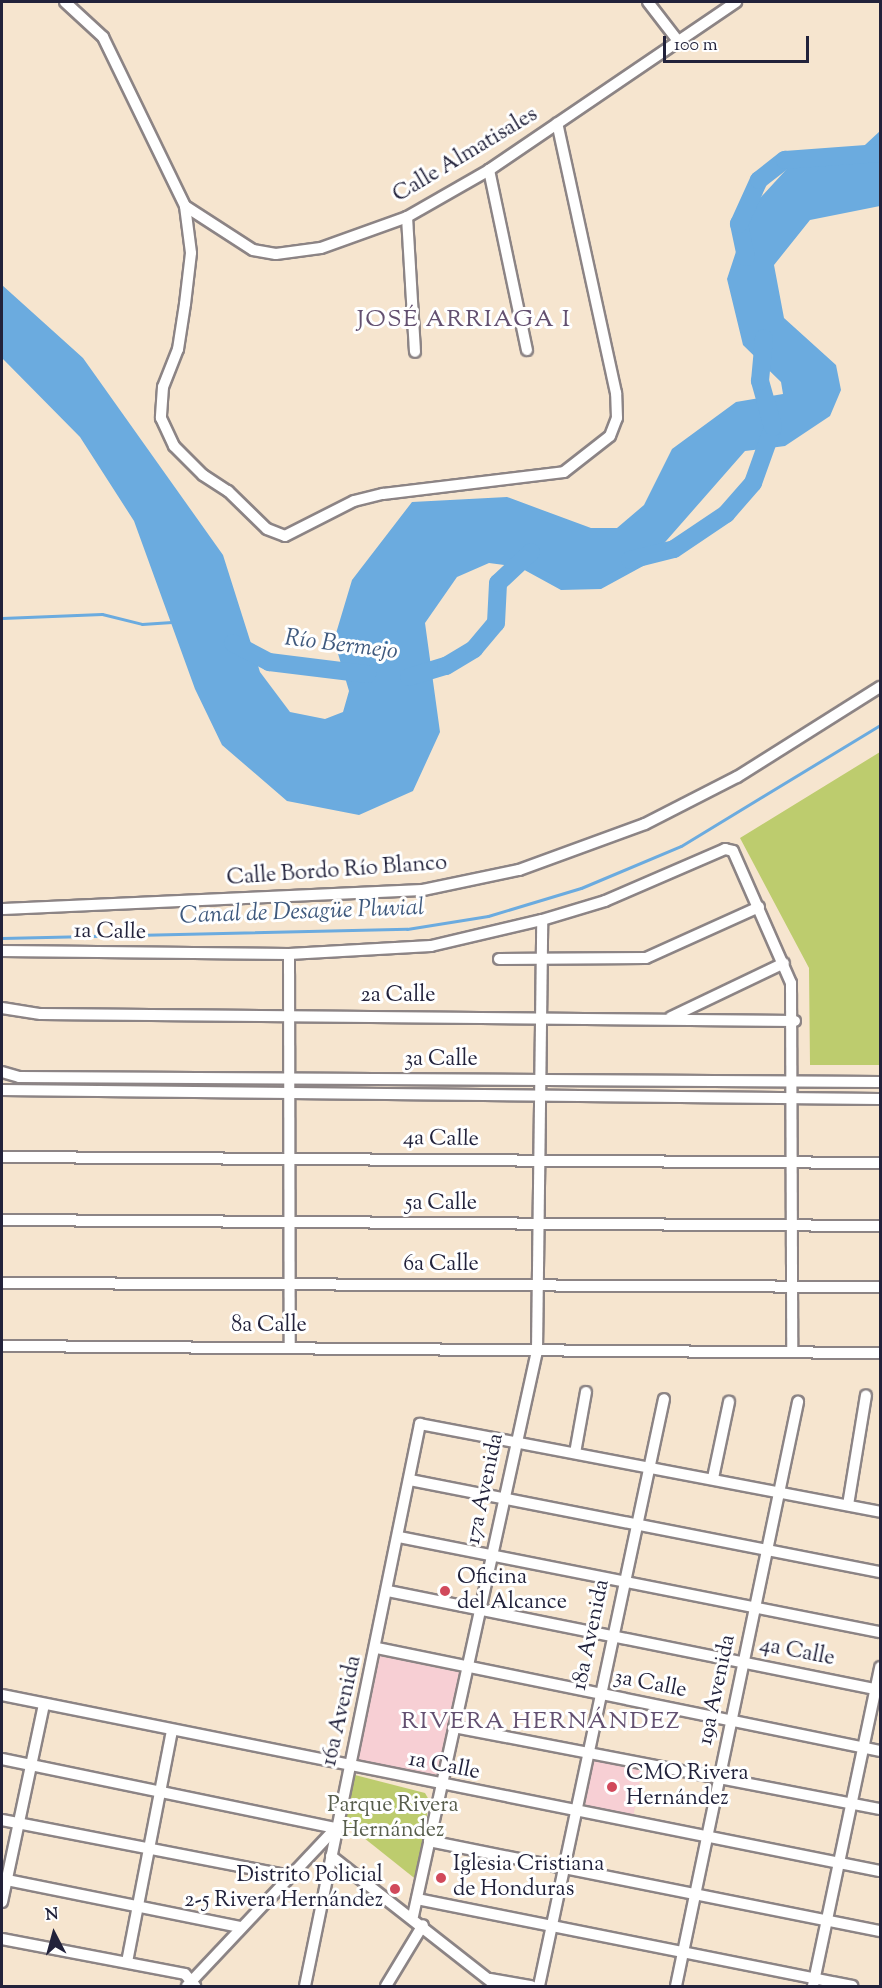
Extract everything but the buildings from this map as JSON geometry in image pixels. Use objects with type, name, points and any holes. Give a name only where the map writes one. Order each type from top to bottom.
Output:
[{"type":"street","points":[[65,2],[103,37],[185,206],[191,253],[178,350],[163,387],[161,418],[174,446],[202,475],[235,496],[267,529],[285,536],[354,501],[382,494],[564,472],[610,436],[617,418],[616,393],[557,123]]},
{"type":"street","name":"Calle Almatisales","points":[[185,206],[253,250],[276,254],[321,248],[407,217],[489,170],[736,2]]},
{"type":"street","points":[[654,3],[678,41]]},
{"type":"street","points":[[489,170],[527,350]]},
{"type":"street","points":[[407,217],[415,352]]},
{"type":"street","name":"Calle Bordo Río Blanco","points":[[2,909],[423,890],[519,870],[645,824],[737,777],[880,687]]},
{"type":"street","name":"1a Calle","points":[[2,951],[290,954],[431,946],[543,920],[605,901],[725,849],[739,857],[759,907]]},
{"type":"street","points":[[499,959],[646,958],[759,907],[784,963],[795,1022],[791,1226],[792,1352]]},
{"type":"street","name":"17a Avenida","points":[[413,1916],[537,1351],[542,1161],[541,960],[543,920]]},
{"type":"street","points":[[290,954],[290,1347]]},
{"type":"street","points":[[668,1019],[784,963]]},
{"type":"street","name":"2a Calle","points":[[2,1008],[41,1014],[795,1022]]},
{"type":"street","name":"3a Calle","points":[[2,1072],[289,1079],[880,1082]]},
{"type":"street","name":"3a Calle","points":[[2,1090],[290,1096],[880,1099]]},
{"type":"street","name":"4a Calle","points":[[2,1156],[880,1163]]},
{"type":"street","name":"5a Calle","points":[[2,1220],[541,1226],[880,1226]]},
{"type":"street","name":"6a Calle","points":[[2,1283],[880,1287]]},
{"type":"street","name":"8a Calle","points":[[2,1346],[880,1353]]},
{"type":"street","points":[[575,1453],[586,1392]]},
{"type":"street","points":[[848,1505],[866,1395]]},
{"type":"street","name":"18a Avenida","points":[[539,1986],[573,1812],[664,1399]]},
{"type":"street","points":[[713,1478],[729,1402]]},
{"type":"street","name":"19a Avenida","points":[[676,1986],[798,1402]]},
{"type":"street","name":"16a Avenida","points":[[336,1828],[377,1648],[420,1424],[517,1442]]},
{"type":"street","points":[[517,1442],[880,1512]]},
{"type":"street","points":[[410,1480],[880,1572]]},
{"type":"street","points":[[399,1537],[880,1632]]},
{"type":"street","name":"4a Calle","points":[[388,1591],[878,1689]]},
{"type":"street","name":"3a Calle","points":[[377,1648],[599,1695],[880,1750]]},
{"type":"street","points":[[814,1983],[878,1689],[880,1667]]},
{"type":"street","name":"1a Calle","points":[[2,1695],[441,1787],[708,1836],[880,1871]]},
{"type":"street","points":[[2,1902],[4,1879],[44,1704]]},
{"type":"street","points":[[454,1727],[720,1776],[880,1809]]},
{"type":"street","points":[[127,1962],[172,1730]]},
{"type":"street","points":[[2,1758],[160,1789],[336,1828]]},
{"type":"street","points":[[2,1820],[289,1876]]},
{"type":"street","points":[[305,1986],[336,1828]]},
{"type":"street","points":[[2,1939],[127,1962],[192,1984],[241,1927],[336,1828]]},
{"type":"street","points":[[429,1841],[880,1931]]},
{"type":"street","points":[[332,1856],[413,1916],[497,1986]]},
{"type":"street","points":[[4,1879],[241,1927]]},
{"type":"street","points":[[417,1899],[683,1953],[814,1983],[852,1986]]},
{"type":"street","points":[[386,1986],[423,1924]]},
{"type":"street","points":[[486,1978],[531,1986]]},
{"type":"shaded area","points":[[380,1656],[463,1673],[439,1782],[357,1764]]},
{"type":"shaded area","name":"CMO Rivera Hernández","points":[[591,1755],[643,1765],[633,1818],[580,1808]]},
{"type":"green space","points":[[880,752],[880,1065],[810,1065],[809,968],[740,838]]},
{"type":"green space","name":"Parque Rivera Hernández","points":[[355,1775],[425,1793],[429,1800],[418,1881],[344,1822]]},
{"type":"water","points":[[880,131],[880,206],[810,220],[774,265],[784,318],[836,365],[841,390],[830,416],[785,446],[745,451],[645,565],[601,589],[561,590],[519,567],[489,563],[457,577],[425,623],[440,732],[413,791],[359,815],[287,801],[222,745],[195,689],[134,521],[80,437],[2,358],[2,285],[83,358],[223,555],[260,672],[290,712],[325,719],[343,712],[349,691],[334,640],[352,580],[412,502],[507,497],[591,528],[617,528],[644,505],[672,449],[736,402],[783,394],[781,382],[743,345],[727,279],[750,209],[796,159],[852,157]]},
{"type":"waterway","name":"Río Bermejo","points":[[746,257],[739,224],[759,180],[785,160],[880,153]]},
{"type":"waterway","name":"Río Bermejo","points":[[630,560],[674,549],[726,514],[753,483],[773,427],[760,381],[764,338]]},
{"type":"waterway","name":"Río Bermejo","points":[[409,677],[446,666],[474,649],[496,623],[498,583],[531,552]]},
{"type":"waterway","points":[[2,618],[102,614],[142,624],[172,622]]},
{"type":"waterway","name":"Río Bermejo","points":[[233,643],[269,662],[367,674]]},
{"type":"waterway","name":"Canal de Desagüe Pluvial","points":[[2,938],[407,929],[488,916],[581,888],[681,846],[880,725]]},
{"type":"place","name":"Oficina del Alcance","points":[[445,1591]]},
{"type":"place","name":"CMO Rivera Hernández","points":[[612,1787]]},
{"type":"place","name":"Iglesia Cristiana de Honduras","points":[[441,1878]]},
{"type":"place","name":"Distrito Policial 2-5 Rivera Hernández","points":[[395,1889]]},
{"type":"district","name":"JOSÉ ARRIAGA I","points":[[464,321]]},
{"type":"district","name":"RIVERA HERNÁNDEZ","points":[[541,1723]]}]
